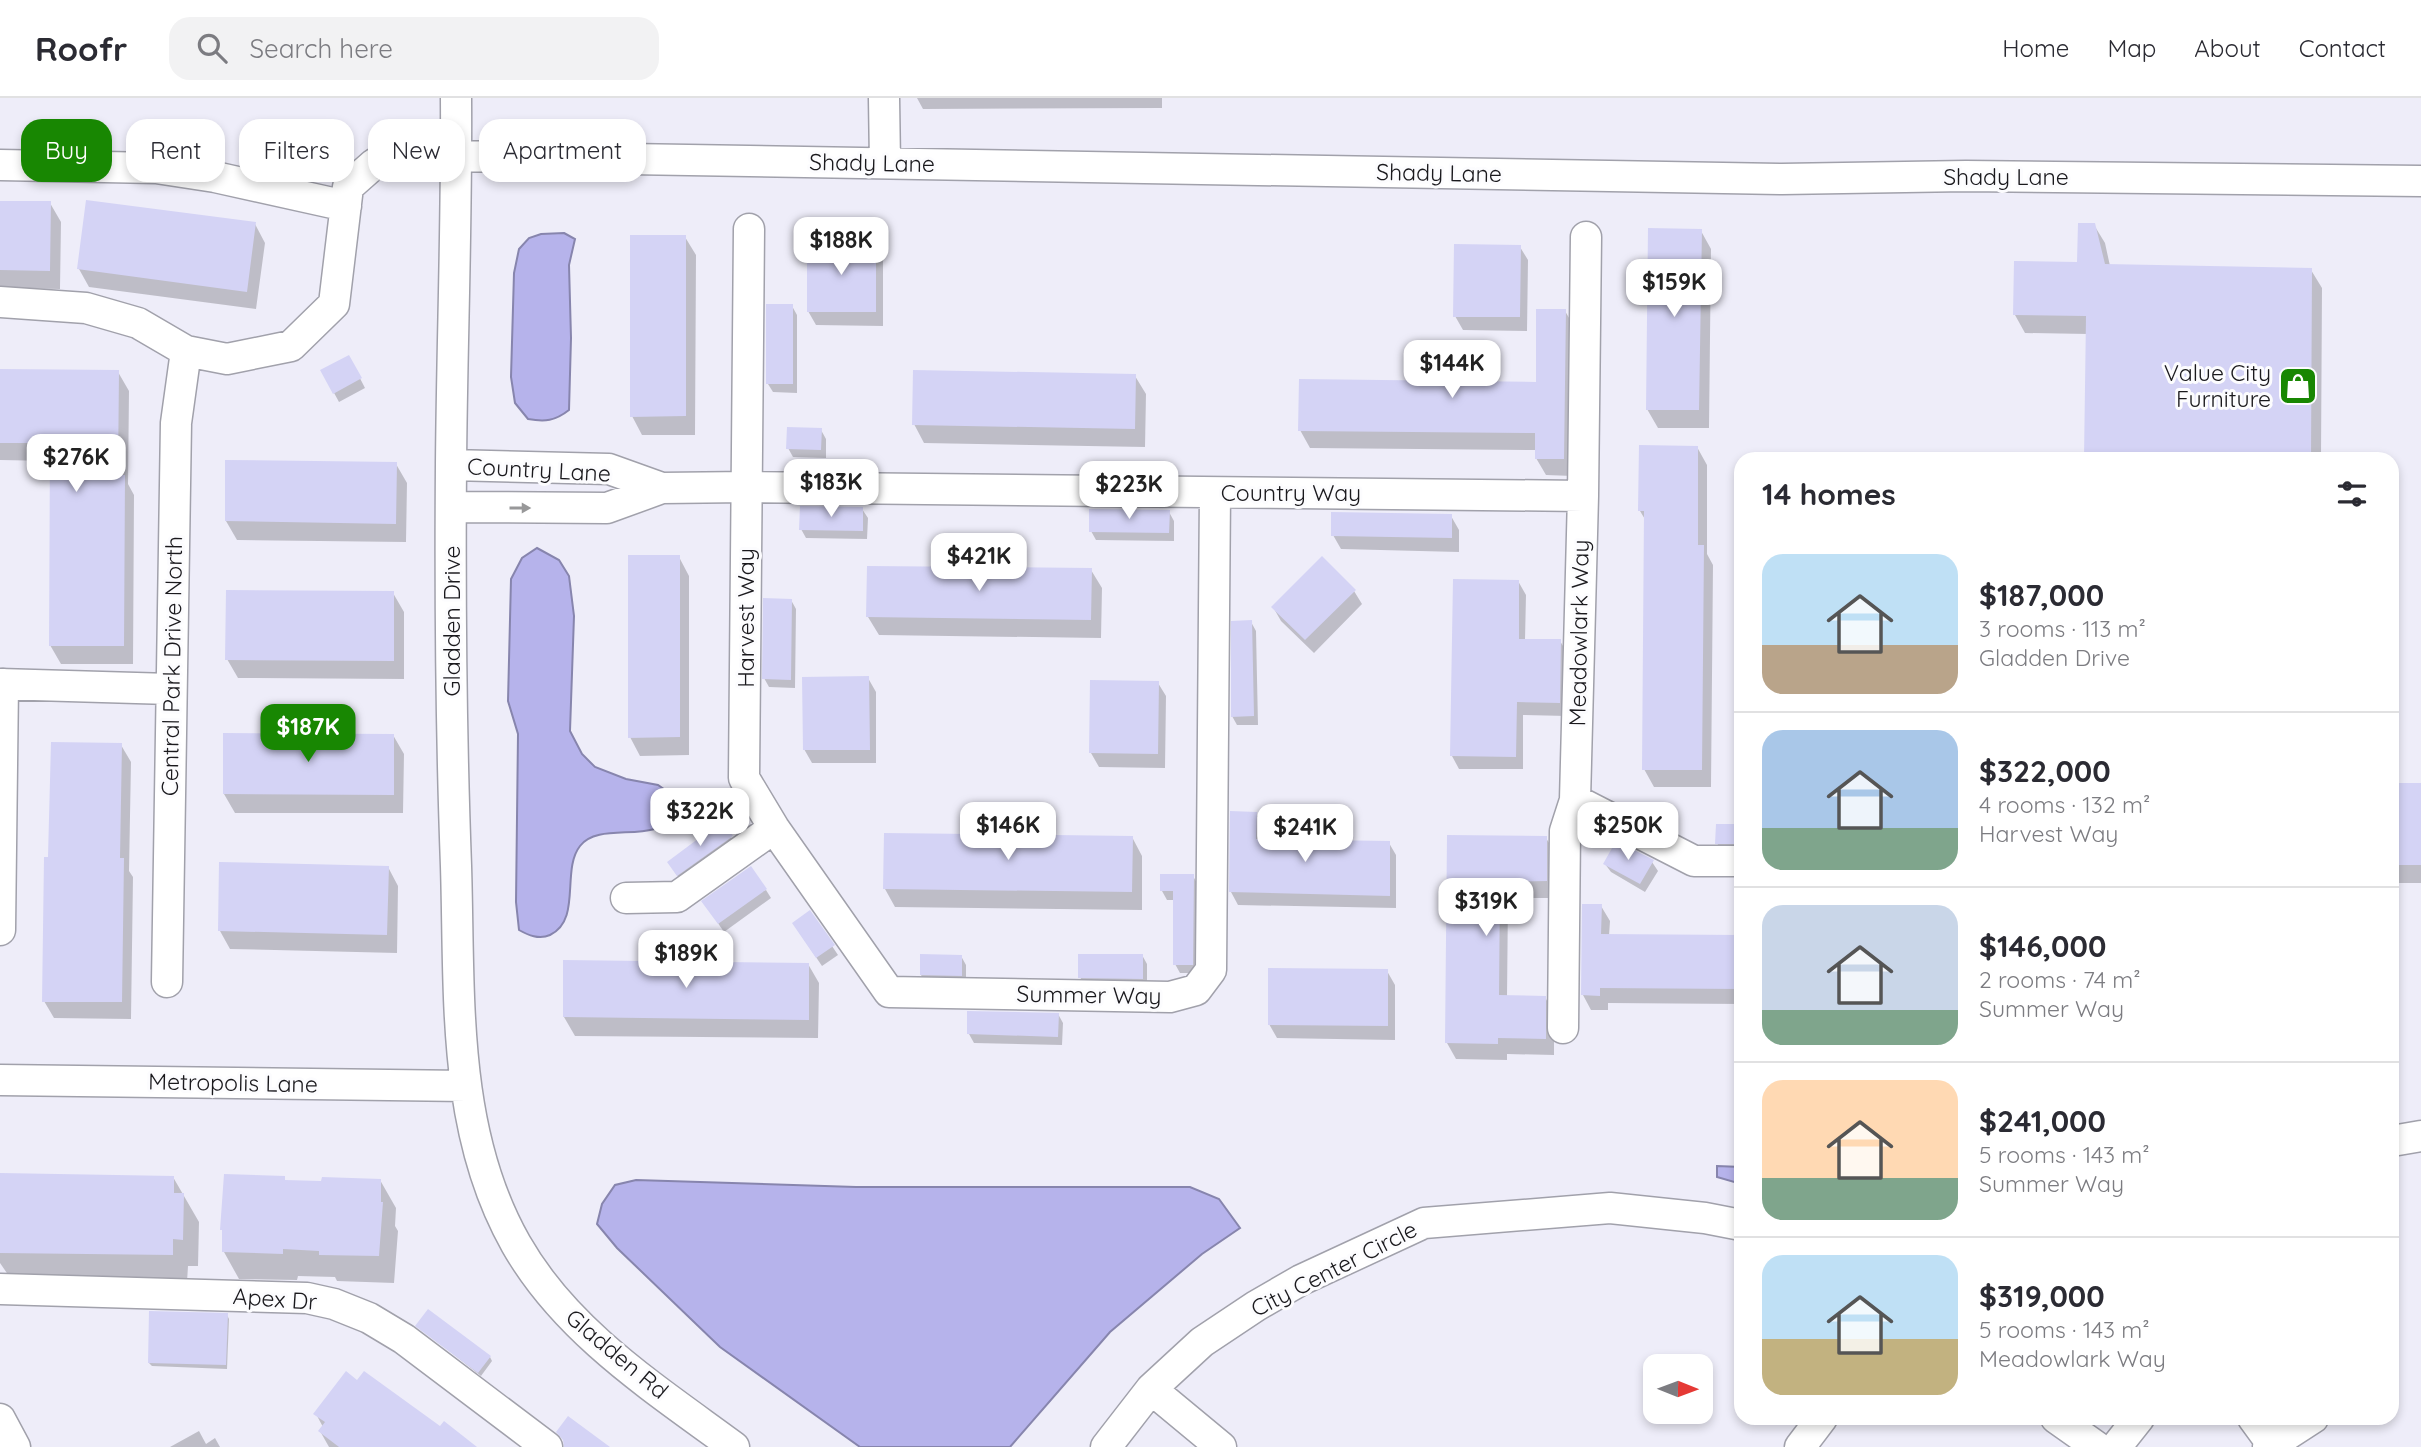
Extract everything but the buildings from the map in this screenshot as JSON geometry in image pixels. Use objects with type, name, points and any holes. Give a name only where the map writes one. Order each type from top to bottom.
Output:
[{"type":"street","name":"Gladden Drive","points":[[456,98],[456,119]]},
{"type":"street","points":[[884,98],[885,163]]},
{"type":"street","name":"Shady Lane","points":[[465,156],[1782,178],[1966,176],[2421,181]]},
{"type":"street","points":[[0,165],[156,168],[215,177],[346,206]]},
{"type":"street","name":"Shady Lane","points":[[0,302],[86,308],[138,323],[187,351],[227,359],[291,346],[334,303],[348,187],[368,169]]},
{"type":"street","name":"Gladden Drive","points":[[456,182],[451,465],[453,795],[466,1086]]},
{"type":"street","name":"Harvest Way","points":[[749,229],[744,778],[774,828]]},
{"type":"street","name":"Meadowlark Way","points":[[1563,1028],[1565,831],[1575,800],[1586,237]]},
{"type":"street","name":"Central Park Drive North","points":[[167,982],[176,423],[187,351]]},
{"type":"street","name":"Country Lane","points":[[451,465],[608,469],[662,488]]},
{"type":"street","name":"Country Lane","points":[[452,507],[607,508],[662,488]]},
{"type":"street","name":"Country Way","points":[[662,488],[1583,496]]},
{"type":"street","name":"Summer Way","points":[[774,828],[889,992],[1170,997],[1196,990],[1211,970],[1215,493]]},
{"type":"street","points":[[0,930],[2,684],[170,689]]},
{"type":"street","points":[[1575,800],[1694,861],[1734,861]]},
{"type":"street","points":[[626,898],[677,897],[774,828]]},
{"type":"street","name":"Metropolis Lane","points":[[0,1080],[466,1086]]},
{"type":"street","name":"Gladden Rd","points":[[466,1086],[470,1119],[488,1184],[516,1244],[536,1276],[586,1333],[734,1447]]},
{"type":"street","points":[[2399,1140],[2421,1136]]},
{"type":"street","name":"City Center Circle","points":[[1106,1447],[1151,1390],[1202,1342],[1301,1280],[1424,1223],[1610,1208],[1734,1224]]},
{"type":"street","name":"Apex Dr","points":[[0,1289],[307,1298],[334,1304],[369,1318],[404,1339],[547,1447]]},
{"type":"street","points":[[1151,1390],[1222,1447]]},
{"type":"street","points":[[0,1419],[15,1447]]},
{"type":"street","points":[[1800,1447],[1817,1425]]},
{"type":"street","points":[[2066,1425],[2097,1447]]},
{"type":"street","points":[[2116,1447],[2133,1425]]},
{"type":"street","points":[[2257,1425],[2270,1446],[2302,1425]]},
{"type":"water","points":[[564,233],[575,239],[569,265],[569,410],[550,420],[528,419],[515,403],[511,377],[514,273],[519,249],[529,238],[541,234]]},
{"type":"water","points":[[537,548],[559,560],[569,576],[574,616],[570,731],[582,754],[595,767],[626,779],[658,785],[675,797],[674,812],[666,823],[655,829],[601,835],[589,838],[580,846],[572,868],[566,918],[560,928],[542,937],[519,930],[516,902],[518,734],[508,701],[511,579],[522,558]]},
{"type":"water","points":[[1717,1166],[1734,1167],[1734,1182],[1717,1177]]},
{"type":"water","points":[[636,1180],[856,1187],[1190,1187],[1219,1199],[1240,1228],[1202,1254],[1110,1332],[1010,1447],[860,1447],[720,1347],[617,1248],[597,1224],[602,1204],[615,1185]]},
{"type":"place","name":"Value City Furniture","points":[[2298,386]]}]
